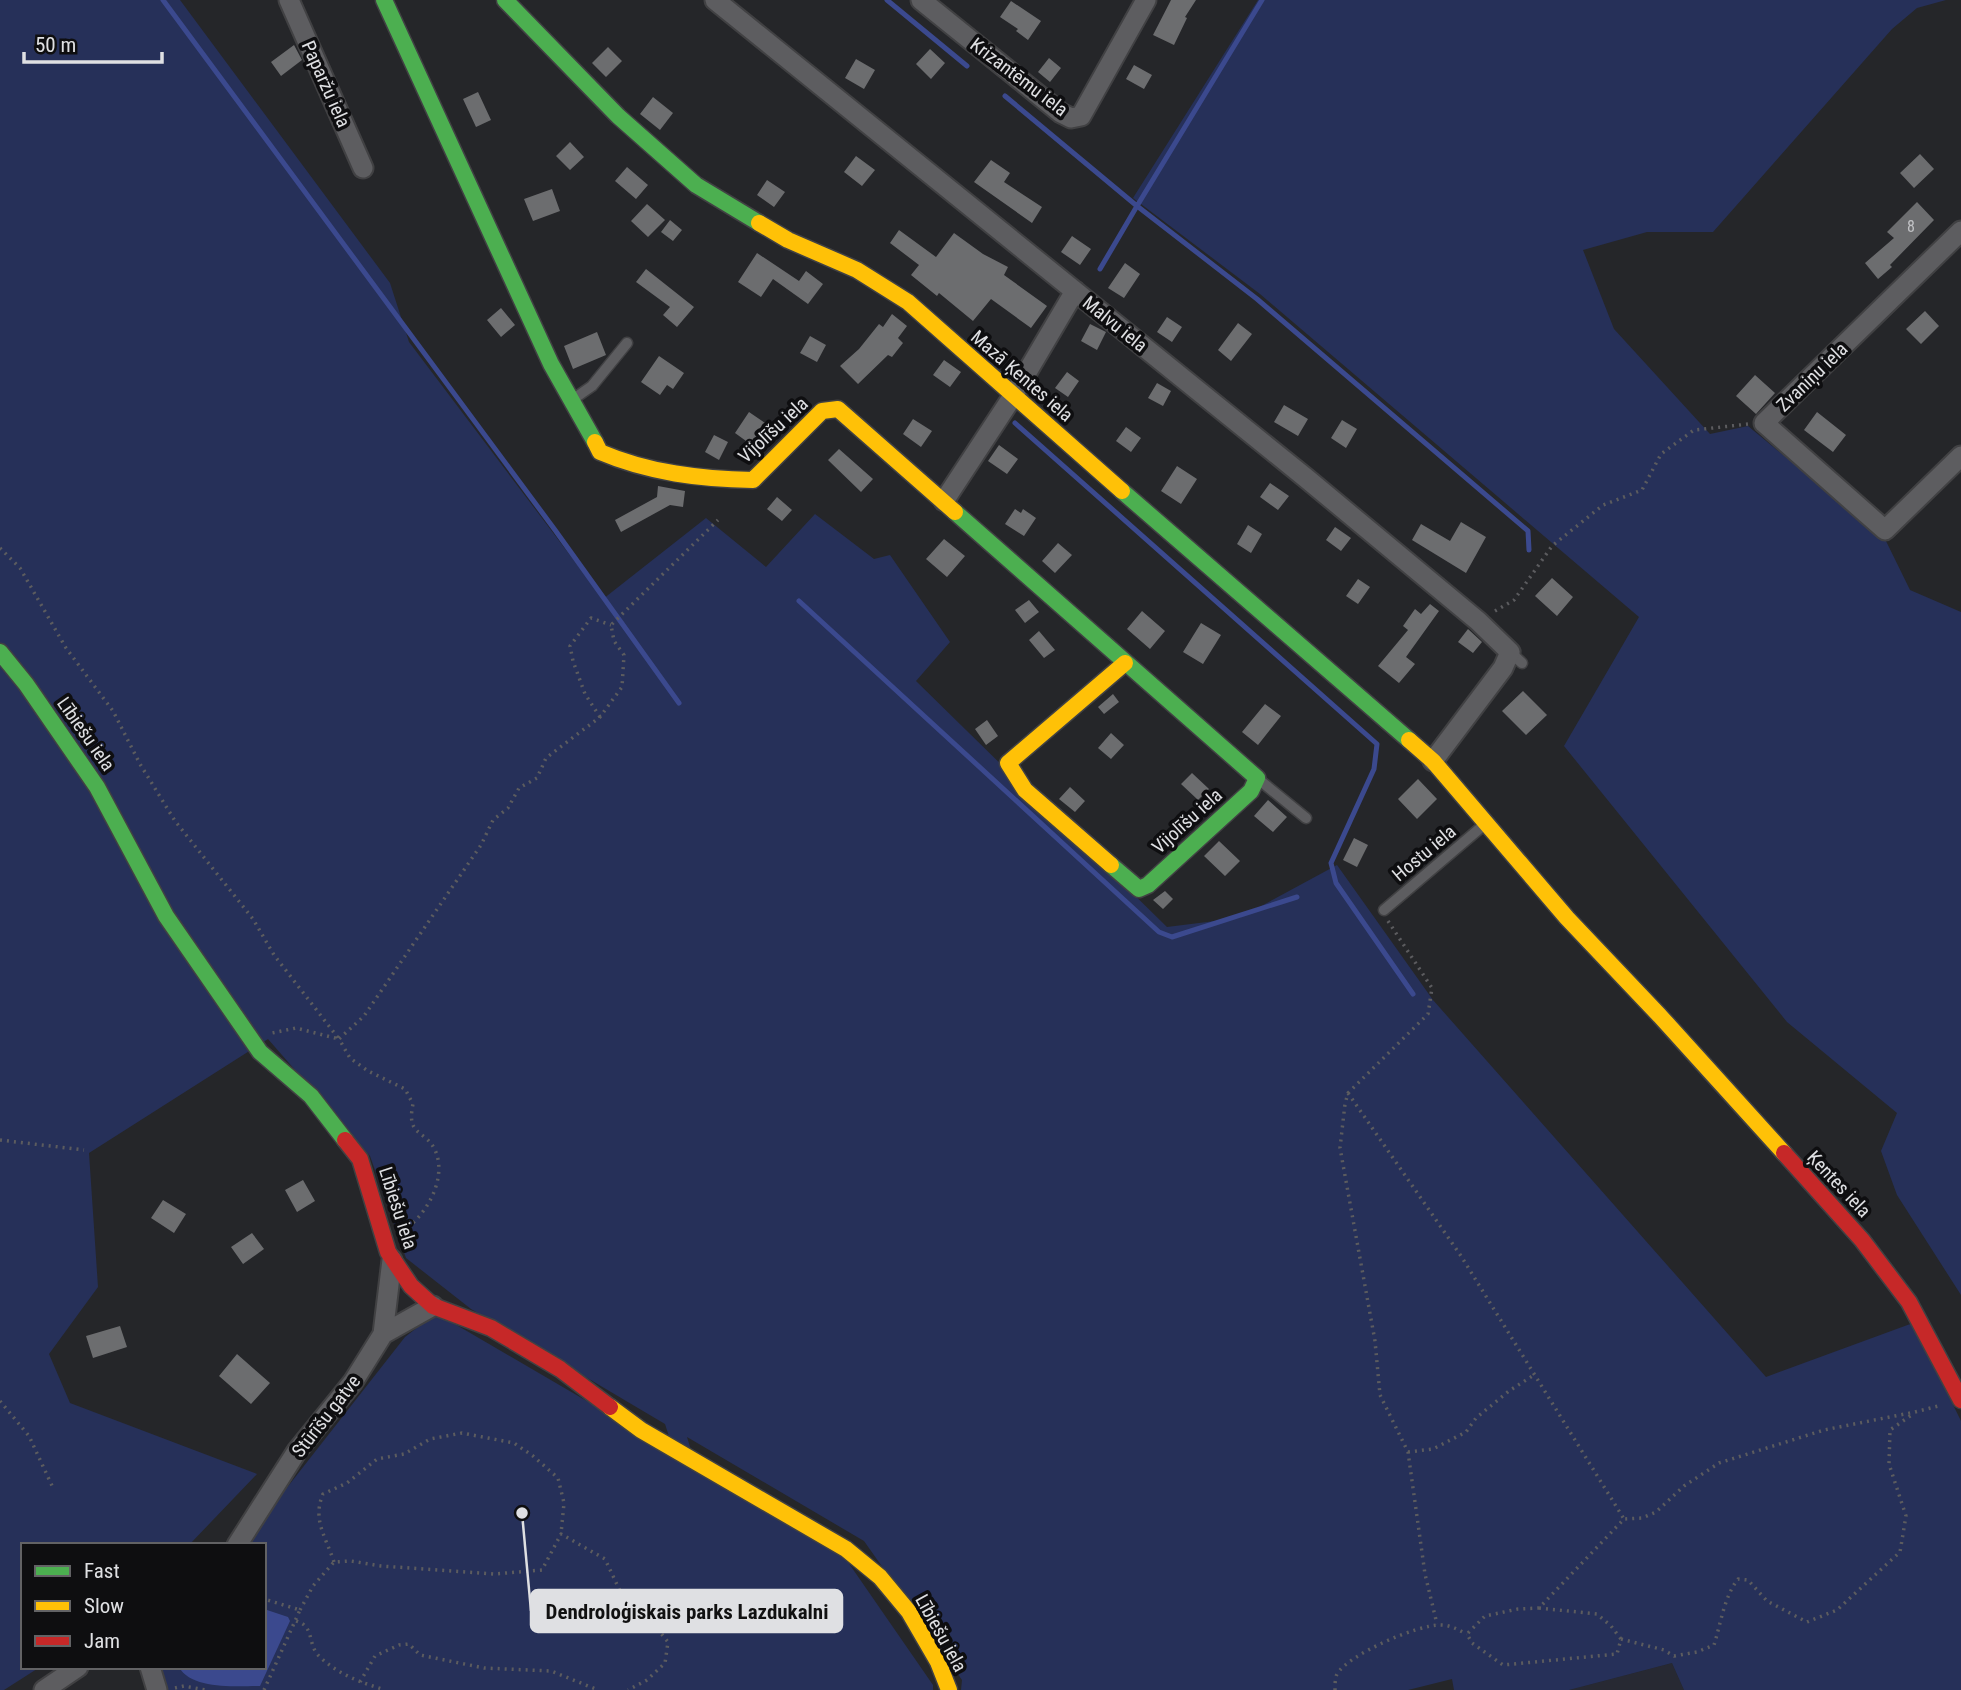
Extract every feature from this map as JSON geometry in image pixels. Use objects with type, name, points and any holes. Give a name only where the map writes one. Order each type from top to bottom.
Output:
[{"type":"street","name":"Paparžu iela","points":[[289,0],[363,168]]},
{"type":"street","name":"Vijolīšu iela","points":[[383,0],[551,365],[600,452],[634,465],[702,477],[753,481],[822,411],[838,409],[1257,778],[1251,791],[1148,885],[1139,889],[1025,790],[1008,764],[1125,663]]},
{"type":"street","name":"Mazā Ķentes iela","points":[[505,0],[618,116],[696,184],[723,203],[788,240],[857,270],[908,302],[1433,761],[1487,822]]},
{"type":"street","name":"Krizantēmu iela","points":[[924,1],[1060,113],[1071,118],[1081,116],[1146,0]]},
{"type":"street","name":"Malvu iela","points":[[725,3],[1478,621],[1516,658],[1503,668],[1433,761]]},
{"type":"street","name":"Zvaniņu iela","points":[[1961,231],[1764,423],[1885,530],[1961,456]]},
{"type":"street","points":[[944,501],[1013,396],[1074,291]]},
{"type":"street","name":"Lībiešu iela","points":[[0,652],[26,684],[97,787],[166,916],[260,1052],[312,1096],[360,1159],[392,1260],[411,1286],[433,1306],[472,1319],[560,1369],[641,1430],[846,1549],[880,1577],[909,1612],[938,1662],[949,1690]]},
{"type":"street","name":"Ķentes iela","points":[[1487,822],[1567,918],[1660,1016],[1884,1266],[1909,1302],[1961,1399]]},
{"type":"street","points":[[383,1334],[392,1260]]},
{"type":"street","name":"Stūrīšu gatve","points":[[238,1543],[297,1451],[353,1382],[383,1334],[433,1306]]},
{"type":"street","points":[[44,1690],[75,1669]]},
{"type":"lane","points":[[571,401],[592,386],[627,343]]},
{"type":"lane","name":"Vijolīšu iela","points":[[1257,778],[1306,818]]},
{"type":"lane","name":"Hostu iela","points":[[1384,910],[1487,822]]},
{"type":"path","points":[[1478,621],[1514,600],[1552,546],[1603,505],[1642,490],[1661,454],[1694,430],[1764,423]]},
{"type":"path","points":[[612,624],[718,520]]},
{"type":"path","points":[[0,548],[20,568],[66,648],[113,711],[174,821],[253,919],[274,955],[339,1038],[351,1058],[368,1071],[405,1090],[413,1104],[410,1118],[416,1131],[435,1148],[439,1166],[436,1188],[415,1222],[404,1230],[384,1237]]},
{"type":"path","points":[[600,717],[585,694],[570,646],[591,618],[612,624]]},
{"type":"path","points":[[339,1038],[364,1016],[481,845],[493,820],[508,808],[519,788],[537,778],[546,758],[600,717],[622,687],[624,655],[614,641],[612,624]]},
{"type":"path","points":[[1384,910],[1390,926],[1432,988],[1428,1014],[1348,1093],[1340,1148],[1375,1340],[1380,1395],[1408,1452],[1424,1574],[1437,1624]]},
{"type":"path","points":[[250,1037],[296,1028],[339,1038]]},
{"type":"path","points":[[1348,1093],[1461,1256],[1624,1519]]},
{"type":"path","points":[[0,1140],[85,1150]]},
{"type":"path","points":[[1408,1452],[1433,1449],[1466,1432],[1476,1418],[1534,1376]]},
{"type":"path","points":[[1539,1608],[1624,1519],[1642,1518],[1656,1512],[1684,1486],[1719,1463],[1824,1430],[1915,1412],[1961,1399]]},
{"type":"path","points":[[0,1402],[29,1436],[54,1490]]},
{"type":"path","points":[[1467,1634],[1485,1616],[1539,1608],[1597,1614],[1621,1639],[1664,1650],[1674,1656],[1697,1652],[1714,1645],[1729,1591],[1738,1579],[1748,1580],[1767,1601],[1807,1622],[1837,1610],[1900,1552],[1906,1516],[1889,1464],[1890,1430],[1915,1412]]},
{"type":"path","points":[[264,1689],[283,1643],[313,1586],[334,1563],[351,1561],[381,1566],[494,1574],[542,1570],[561,1534],[564,1503],[558,1478],[514,1443],[462,1433],[430,1439],[404,1454],[377,1459],[347,1483],[323,1494],[318,1506],[317,1516],[334,1563]]},
{"type":"path","points":[[561,1534],[605,1559],[621,1593],[648,1617],[668,1642],[665,1663],[647,1680],[628,1690]]},
{"type":"path","points":[[266,1600],[300,1610]]},
{"type":"path","points":[[296,1621],[307,1626],[316,1653],[328,1664],[360,1682],[384,1690]]},
{"type":"path","points":[[1335,1690],[1336,1675],[1355,1656],[1392,1639],[1437,1624],[1451,1626],[1467,1634],[1472,1643],[1503,1665],[1618,1654],[1621,1639]]},
{"type":"path","points":[[360,1682],[375,1656],[409,1644],[420,1655],[484,1668],[551,1671],[598,1690]]},
{"type":"path","points":[[153,1678],[169,1689],[184,1686],[206,1690]]},
{"type":"shaded area","points":[[0,0],[180,0],[390,283],[409,342],[603,599],[706,518],[766,567],[815,514],[874,559],[890,555],[950,642],[916,681],[1167,927],[1239,918],[1337,865],[1433,1000],[1766,1377],[1913,1323],[1961,1421],[1961,1690],[1684,1690],[1672,1663],[1569,1690],[1454,1690],[1452,1679],[1408,1690],[961,1690],[962,1680],[864,1541],[687,1437],[696,1466],[841,1552],[933,1685],[933,1690],[150,1690],[139,1669],[266,1669],[266,1543],[244,1543],[405,1337],[436,1313],[674,1452],[665,1424],[471,1309],[406,1258],[370,1156],[268,1039],[89,1153],[98,1287],[49,1354],[70,1403],[257,1474],[191,1543],[21,1543],[21,1669],[37,1669],[0,1690]]},
{"type":"shaded area","points":[[1258,0],[1946,0],[1917,8],[1892,29],[1713,232],[1647,232],[1583,250],[1614,329],[1710,434],[1748,426],[1885,539],[1910,590],[1961,612],[1961,1295],[1897,1195],[1881,1151],[1897,1113],[1787,1022],[1564,746],[1639,617],[1260,294],[1133,198]]},
{"type":"shaded area","points":[[266,1610],[288,1617],[290,1621],[260,1686],[216,1685],[194,1680],[181,1669],[266,1669]]},
{"type":"shaded area","points":[[1672,1663],[1684,1690],[1569,1690]]},
{"type":"building","points":[[1171,0],[1196,0],[1185,17],[1187,18],[1174,45],[1153,35]]},
{"type":"building","points":[[1011,1],[1041,21],[1028,40],[1016,31],[1018,29],[1000,17]]},
{"type":"building","points":[[294,45],[302,60],[281,76],[271,62]]},
{"type":"building","points":[[608,47],[622,61],[606,77],[592,63]]},
{"type":"building","points":[[930,49],[945,63],[931,79],[916,64]]},
{"type":"building","points":[[1049,58],[1061,68],[1050,82],[1038,72]]},
{"type":"building","points":[[856,59],[875,70],[864,89],[845,78]]},
{"type":"building","points":[[1134,65],[1152,75],[1144,89],[1126,79]]},
{"type":"building","points":[[478,92],[491,120],[476,127],[463,99]]},
{"type":"building","points":[[653,97],[673,113],[660,130],[640,114]]},
{"type":"building","points":[[570,142],[584,157],[570,170],[556,156]]},
{"type":"building","points":[[1920,154],[1934,169],[1914,188],[1900,173]]},
{"type":"building","points":[[856,156],[875,170],[862,186],[844,172]]},
{"type":"building","points":[[991,160],[1010,173],[1004,182],[1042,207],[1032,223],[974,182]]},
{"type":"building","points":[[627,167],[648,185],[636,199],[615,181]]},
{"type":"building","points":[[767,180],[785,192],[774,207],[757,195]]},
{"type":"building","points":[[552,189],[560,211],[533,221],[524,199]]},
{"type":"building","points":[[1917,202],[1934,220],[1878,279],[1865,263],[1894,238],[1887,232]]},
{"type":"building","points":[[647,204],[665,220],[648,237],[631,221]]},
{"type":"building","points":[[670,220],[682,230],[673,241],[661,232]]},
{"type":"building","points":[[899,230],[936,257],[954,233],[983,254],[1008,267],[1004,275],[1047,306],[1031,328],[991,299],[973,321],[939,293],[937,296],[911,275],[919,265],[890,243]]},
{"type":"building","points":[[1072,236],[1091,249],[1080,265],[1061,252]]},
{"type":"building","points":[[757,253],[799,281],[806,271],[823,284],[808,304],[773,279],[761,297],[738,282]]},
{"type":"building","points":[[1125,263],[1140,274],[1124,298],[1108,288]]},
{"type":"building","points":[[646,269],[694,307],[677,327],[663,315],[670,307],[636,282]]},
{"type":"building","points":[[501,308],[515,325],[501,337],[487,320]]},
{"type":"building","points":[[1925,311],[1939,326],[1921,344],[1906,329]]},
{"type":"building","points":[[892,314],[907,326],[898,338],[903,343],[892,357],[888,355],[858,384],[840,366],[859,349],[879,324],[883,327]]},
{"type":"building","points":[[1167,317],[1182,327],[1172,342],[1157,332]]},
{"type":"building","points":[[1238,323],[1252,334],[1231,361],[1218,350]]},
{"type":"building","points":[[1090,324],[1106,332],[1097,350],[1081,341]]},
{"type":"building","points":[[597,332],[606,355],[573,369],[564,346]]},
{"type":"building","points":[[810,336],[826,345],[817,362],[800,353]]},
{"type":"building","points":[[659,356],[684,373],[673,389],[667,385],[660,395],[641,382]]},
{"type":"building","points":[[944,360],[961,372],[950,387],[933,375]]},
{"type":"building","points":[[1067,372],[1079,381],[1068,397],[1055,388]]},
{"type":"building","points":[[1755,375],[1775,393],[1756,414],[1736,396]]},
{"type":"building","points":[[1157,383],[1171,391],[1163,406],[1148,398]]},
{"type":"building","points":[[1284,405],[1308,419],[1298,436],[1274,422]]},
{"type":"building","points":[[749,412],[768,425],[753,446],[735,433]]},
{"type":"building","points":[[1817,412],[1846,435],[1833,452],[1804,430]]},
{"type":"building","points":[[913,419],[932,431],[921,447],[903,434]]},
{"type":"building","points":[[1342,420],[1357,429],[1346,448],[1331,438]]},
{"type":"building","points":[[1126,427],[1141,438],[1131,452],[1116,441]]},
{"type":"building","points":[[714,435],[728,442],[719,460],[705,452]]},
{"type":"building","points":[[999,445],[1018,459],[1007,474],[988,461]]},
{"type":"building","points":[[839,449],[873,479],[861,492],[828,460]]},
{"type":"building","points":[[1177,466],[1197,479],[1181,504],[1161,491]]},
{"type":"building","points":[[1270,483],[1289,496],[1278,510],[1260,497]]},
{"type":"building","points":[[658,486],[685,491],[683,507],[670,505],[621,532],[615,520],[657,497]]},
{"type":"building","points":[[777,497],[792,510],[782,521],[767,509]]},
{"type":"building","points":[[1015,509],[1021,513],[1023,509],[1036,518],[1024,536],[1005,524]]},
{"type":"building","points":[[1461,522],[1486,537],[1466,573],[1412,540],[1421,524],[1450,541]]},
{"type":"building","points":[[1248,525],[1262,534],[1251,553],[1237,544]]},
{"type":"building","points":[[1335,527],[1351,538],[1341,551],[1326,540]]},
{"type":"building","points":[[944,539],[965,556],[947,577],[926,559]]},
{"type":"building","points":[[1058,543],[1072,555],[1055,573],[1042,561]]},
{"type":"building","points":[[1552,578],[1573,597],[1557,616],[1535,596]]},
{"type":"building","points":[[1358,579],[1370,587],[1358,604],[1346,596]]},
{"type":"building","points":[[1029,600],[1039,612],[1025,623],[1015,610]]},
{"type":"building","points":[[1430,604],[1439,611],[1406,657],[1415,664],[1399,683],[1378,666],[1408,630],[1403,626],[1415,609],[1421,614]]},
{"type":"building","points":[[1142,611],[1165,631],[1150,649],[1127,629]]},
{"type":"building","points":[[1201,623],[1221,635],[1203,664],[1183,652]]},
{"type":"building","points":[[1468,629],[1482,642],[1473,653],[1458,642]]},
{"type":"building","points":[[1039,631],[1055,650],[1044,658],[1029,640]]},
{"type":"building","points":[[1523,691],[1547,715],[1526,735],[1502,711]]},
{"type":"building","points":[[1113,694],[1119,702],[1104,714],[1098,707]]},
{"type":"building","points":[[1265,704],[1281,716],[1258,745],[1242,732]]},
{"type":"building","points":[[987,720],[998,736],[986,745],[975,729]]},
{"type":"building","points":[[1111,733],[1124,745],[1111,759],[1098,748]]},
{"type":"building","points":[[1192,773],[1209,789],[1198,800],[1181,784]]},
{"type":"building","points":[[1418,779],[1437,799],[1417,819],[1398,799]]},
{"type":"building","points":[[1070,787],[1085,801],[1075,812],[1059,799]]},
{"type":"building","points":[[1268,800],[1287,817],[1273,832],[1254,816]]},
{"type":"building","points":[[1354,838],[1368,845],[1357,867],[1343,860]]},
{"type":"building","points":[[1219,841],[1240,861],[1225,876],[1204,856]]},
{"type":"building","points":[[1165,891],[1173,899],[1163,909],[1153,900]]},
{"type":"building","points":[[303,1180],[315,1201],[297,1212],[285,1190]]},
{"type":"building","points":[[163,1200],[186,1214],[174,1233],[151,1218]]},
{"type":"building","points":[[252,1233],[264,1249],[243,1264],[231,1247]]},
{"type":"building","points":[[120,1326],[127,1347],[93,1358],[86,1336]]},
{"type":"building","points":[[237,1354],[270,1383],[251,1404],[219,1376]]},
{"type":"waterway","points":[[163,0],[555,530],[679,703]]},
{"type":"waterway","points":[[887,0],[967,66]]},
{"type":"waterway","points":[[1262,0],[1137,206],[1257,299],[1528,531],[1529,550]]},
{"type":"waterway","points":[[1005,96],[1137,206],[1100,269]]},
{"type":"waterway","points":[[1015,423],[1377,744],[1374,769],[1331,863],[1336,883],[1413,994]]},
{"type":"waterway","points":[[799,601],[1159,932],[1172,937],[1297,897]]},
{"type":"traffic: fast","points":[[384,0],[551,364],[595,442]]},
{"type":"traffic: fast","points":[[505,0],[618,116],[696,185],[759,223]]},
{"type":"traffic: fast","points":[[1122,491],[1409,740]]},
{"type":"traffic: fast","points":[[955,512],[1257,778],[1251,791],[1148,885],[1139,889],[1111,865]]},
{"type":"traffic: fast","points":[[0,652],[26,684],[97,787],[166,916],[260,1052],[311,1096],[345,1140]]},
{"type":"traffic: slow","points":[[759,223],[788,240],[857,270],[908,302],[1122,491]]},
{"type":"traffic: slow","points":[[595,442],[600,452],[656,470],[753,480],[822,411],[838,409],[955,512]]},
{"type":"traffic: slow","points":[[1111,865],[1025,790],[1008,763],[1125,663]]},
{"type":"traffic: slow","points":[[1409,740],[1433,761],[1567,918],[1784,1153]]},
{"type":"traffic: slow","points":[[610,1407],[641,1430],[846,1549],[880,1577],[909,1612],[938,1662],[949,1690]]},
{"type":"traffic: jam","points":[[345,1140],[360,1159],[388,1252],[411,1286],[433,1306],[491,1328],[560,1369],[610,1407]]},
{"type":"traffic: jam","points":[[1784,1153],[1862,1240],[1909,1302],[1961,1400]]},
{"type":"place","name":"Dendroloģiskais parks Lazdukalni","points":[[522,1513]]}]
